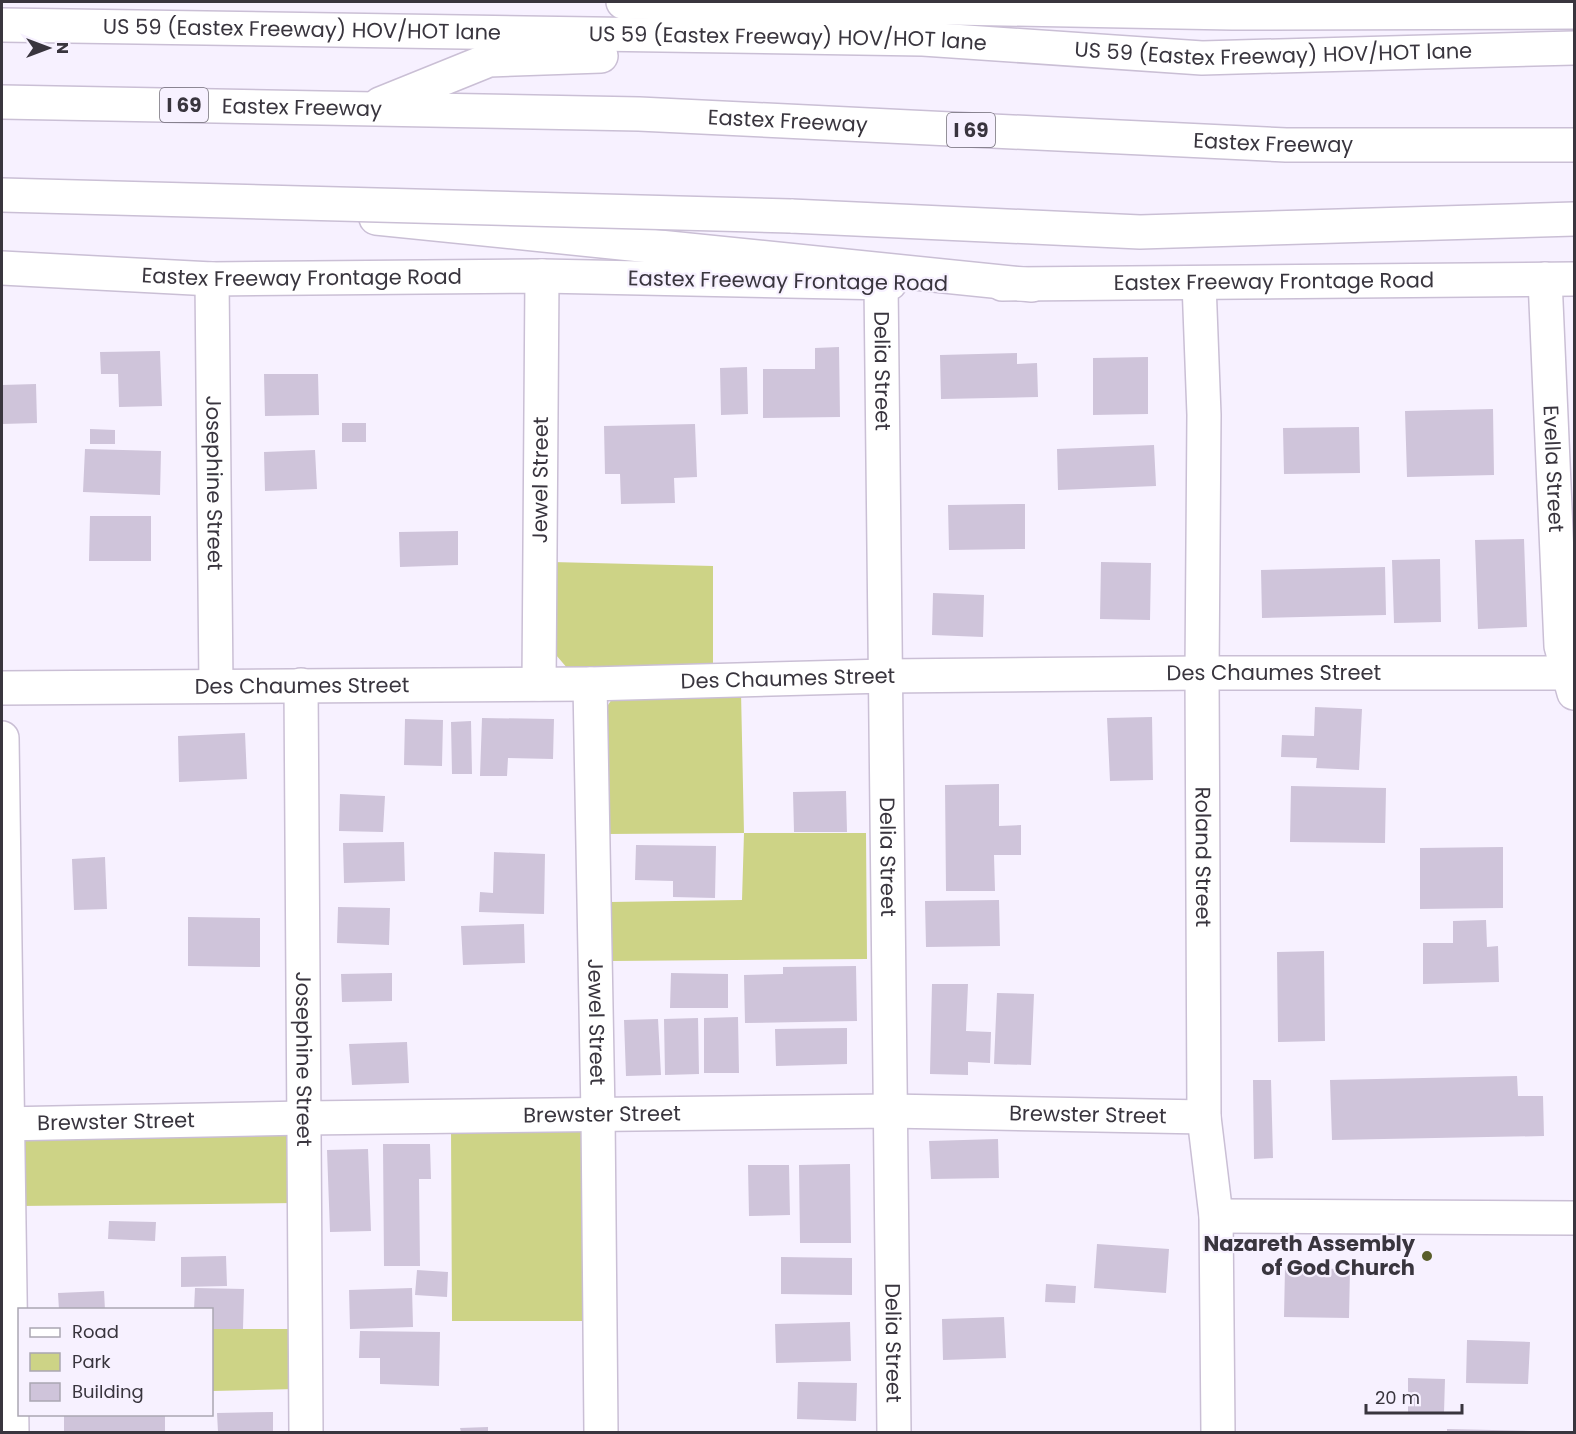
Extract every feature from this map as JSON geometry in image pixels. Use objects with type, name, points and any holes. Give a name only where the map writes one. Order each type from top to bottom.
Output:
[{"type":"main road","points":[[623,2],[1232,13],[1575,12]]},
{"type":"main road","name":"US 59 (Eastex Freeway) HOV/HOT lane","points":[[2,25],[923,39],[1202,58],[1575,48]]},
{"type":"main road","points":[[367,109],[489,60],[805,49],[1139,61],[1202,58]]},
{"type":"main road","name":"Eastex Freeway","points":[[2,102],[651,115],[1286,144],[1575,144]]},
{"type":"main road","points":[[2,180],[1032,285]]},
{"type":"main road","points":[[2,195],[790,216],[1140,232],[1575,219]]},
{"type":"main road","name":"Eastex Freeway Frontage Road","points":[[2,268],[212,279],[542,276],[1032,285],[1560,279]]},
{"type":"main road","name":"Jewel Street","points":[[539,684],[542,276]]},
{"type":"main road","name":"Josephine Street","points":[[212,279],[216,686]]},
{"type":"main road","name":"Evella Street","points":[[1560,279],[1561,646],[1573,680]]},
{"type":"main road","name":"Delia Street","points":[[881,283],[894,1432]]},
{"type":"main road","name":"Roland Street","points":[[1199,283],[1204,415],[1202,673],[1204,1117],[1216,1216],[1218,1432]]},
{"type":"main road","name":"Des Chaumes Street","points":[[2,688],[590,684],[886,676],[1202,673],[1573,680]]},
{"type":"main road","name":"Jewel Street","points":[[590,684],[601,1432]]},
{"type":"main road","name":"Josephine Street","points":[[301,685],[306,1432]]},
{"type":"main road","points":[[2,738],[4,1124],[12,1432]]},
{"type":"main road","name":"Brewster Street","points":[[4,1124],[890,1111],[1204,1117]]},
{"type":"main road","points":[[1216,1216],[1575,1218]]},
{"type":"green space","points":[[552,562],[713,566],[713,665],[568,669],[556,655],[552,645]]},
{"type":"green space","points":[[741,692],[744,833],[608,834],[606,708],[616,693]]},
{"type":"green space","points":[[744,833],[866,833],[867,959],[611,961],[610,902],[742,900]]},
{"type":"green space","points":[[578,1127],[585,1132],[587,1321],[452,1321],[451,1128]]},
{"type":"green space","points":[[291,1129],[295,1203],[20,1206],[18,1145],[27,1137]]},
{"type":"green space","points":[[213,1329],[295,1329],[296,1389],[213,1391]]},
{"type":"building","points":[[839,347],[840,417],[763,418],[763,369],[815,369],[815,348]]},
{"type":"building","points":[[160,351],[162,406],[119,407],[118,374],[101,374],[100,352]]},
{"type":"building","points":[[1017,353],[1017,364],[1037,363],[1038,397],[941,399],[940,355]]},
{"type":"building","points":[[1148,357],[1148,414],[1093,415],[1093,358]]},
{"type":"building","points":[[747,367],[748,414],[721,415],[720,368]]},
{"type":"building","points":[[264,374],[318,374],[319,415],[265,416]]},
{"type":"building","points":[[36,384],[37,423],[2,424],[2,385]]},
{"type":"building","points":[[1493,409],[1494,475],[1407,477],[1405,411]]},
{"type":"building","points":[[342,423],[366,423],[366,442],[342,442]]},
{"type":"building","points":[[695,424],[697,477],[674,478],[675,503],[621,504],[620,474],[605,474],[604,426]]},
{"type":"building","points":[[1359,427],[1360,473],[1284,474],[1283,428]]},
{"type":"building","points":[[90,429],[115,430],[115,444],[90,444]]},
{"type":"building","points":[[1154,445],[1156,486],[1058,490],[1057,449]]},
{"type":"building","points":[[85,449],[161,451],[160,495],[83,492]]},
{"type":"building","points":[[315,450],[317,489],[265,491],[264,452]]},
{"type":"building","points":[[1025,504],[1025,549],[949,550],[948,505]]},
{"type":"building","points":[[90,516],[151,516],[151,561],[89,561]]},
{"type":"building","points":[[458,531],[458,565],[400,567],[399,532]]},
{"type":"building","points":[[1524,539],[1527,627],[1478,629],[1475,540]]},
{"type":"building","points":[[1440,559],[1441,622],[1394,623],[1392,560]]},
{"type":"building","points":[[1101,562],[1151,563],[1150,620],[1100,619]]},
{"type":"building","points":[[1385,567],[1386,615],[1262,618],[1261,570]]},
{"type":"building","points":[[933,593],[984,595],[983,637],[932,635]]},
{"type":"building","points":[[1315,707],[1362,709],[1359,770],[1316,768],[1317,758],[1281,757],[1282,735],[1314,736]]},
{"type":"building","points":[[1152,717],[1153,780],[1110,781],[1107,718]]},
{"type":"building","points":[[482,718],[554,719],[553,759],[508,758],[507,776],[480,776]]},
{"type":"building","points":[[405,719],[443,720],[442,766],[404,765]]},
{"type":"building","points":[[471,721],[472,774],[452,774],[451,722]]},
{"type":"building","points":[[245,733],[247,779],[179,782],[178,736]]},
{"type":"building","points":[[999,784],[999,826],[1021,825],[1021,855],[994,855],[995,891],[946,891],[945,785]]},
{"type":"building","points":[[1291,786],[1386,788],[1385,843],[1290,842]]},
{"type":"building","points":[[846,791],[847,832],[794,832],[793,792]]},
{"type":"building","points":[[340,794],[385,796],[383,832],[339,831]]},
{"type":"building","points":[[404,842],[405,881],[344,883],[343,843]]},
{"type":"building","points":[[636,845],[716,846],[715,898],[673,897],[673,881],[635,880]]},
{"type":"building","points":[[1503,847],[1503,908],[1420,909],[1420,848]]},
{"type":"building","points":[[494,852],[545,854],[544,914],[479,912],[480,892],[493,893]]},
{"type":"building","points":[[105,857],[107,909],[74,910],[72,859]]},
{"type":"building","points":[[999,900],[1000,946],[926,947],[925,901]]},
{"type":"building","points":[[338,907],[390,908],[389,945],[337,943]]},
{"type":"building","points":[[188,917],[260,918],[260,967],[188,966]]},
{"type":"building","points":[[1486,920],[1487,947],[1498,946],[1499,982],[1423,984],[1423,943],[1453,943],[1453,921]]},
{"type":"building","points":[[524,924],[525,963],[463,965],[461,926]]},
{"type":"building","points":[[1324,951],[1325,1041],[1278,1042],[1277,952]]},
{"type":"building","points":[[856,966],[857,1021],[745,1023],[744,975],[783,974],[783,967]]},
{"type":"building","points":[[392,973],[392,1001],[342,1002],[341,974]]},
{"type":"building","points":[[671,973],[728,974],[728,1008],[670,1008]]},
{"type":"building","points":[[932,984],[968,984],[966,1031],[991,1032],[990,1063],[968,1062],[968,1075],[930,1074]]},
{"type":"building","points":[[997,993],[1034,994],[1031,1065],[994,1064]]},
{"type":"building","points":[[738,1017],[739,1073],[704,1073],[704,1018]]},
{"type":"building","points":[[698,1018],[699,1074],[665,1075],[664,1019]]},
{"type":"building","points":[[658,1019],[661,1075],[626,1076],[624,1020]]},
{"type":"building","points":[[847,1028],[847,1064],[776,1066],[775,1029]]},
{"type":"building","points":[[407,1042],[409,1083],[352,1085],[349,1044]]},
{"type":"building","points":[[1517,1076],[1518,1096],[1543,1096],[1544,1136],[1332,1140],[1330,1080]]},
{"type":"building","points":[[1253,1080],[1271,1080],[1273,1158],[1254,1159]]},
{"type":"building","points":[[998,1139],[999,1178],[931,1179],[929,1141]]},
{"type":"building","points":[[383,1144],[430,1144],[431,1179],[419,1179],[420,1266],[384,1266]]},
{"type":"building","points":[[368,1149],[371,1231],[330,1232],[327,1150]]},
{"type":"building","points":[[850,1164],[851,1243],[800,1243],[799,1165]]},
{"type":"building","points":[[748,1165],[789,1165],[790,1215],[749,1216]]},
{"type":"building","points":[[109,1221],[156,1222],[155,1241],[108,1239]]},
{"type":"building","points":[[1097,1244],[1169,1249],[1166,1293],[1094,1288]]},
{"type":"building","points":[[226,1256],[227,1286],[181,1287],[181,1257]]},
{"type":"building","points":[[781,1257],[852,1258],[852,1295],[781,1294]]},
{"type":"building","points":[[1285,1268],[1350,1269],[1349,1318],[1284,1317]]},
{"type":"building","points":[[417,1270],[448,1272],[447,1297],[415,1295]]},
{"type":"building","points":[[1046,1284],[1076,1286],[1075,1303],[1045,1302]]},
{"type":"building","points":[[195,1288],[244,1289],[243,1329],[213,1329],[213,1308],[194,1308]]},
{"type":"building","points":[[412,1288],[413,1327],[350,1329],[349,1290]]},
{"type":"building","points":[[104,1291],[105,1308],[59,1308],[58,1293]]},
{"type":"building","points":[[1004,1317],[1006,1358],[943,1360],[942,1319]]},
{"type":"building","points":[[850,1322],[851,1361],[776,1363],[775,1324]]},
{"type":"building","points":[[360,1331],[440,1332],[439,1386],[380,1384],[380,1358],[359,1358]]},
{"type":"building","points":[[1467,1340],[1530,1342],[1528,1384],[1466,1383]]},
{"type":"building","points":[[1408,1378],[1445,1379],[1444,1413],[1408,1412]]},
{"type":"building","points":[[798,1382],[857,1383],[856,1421],[797,1419]]},
{"type":"building","points":[[273,1412],[273,1432],[218,1432],[217,1413]]},
{"type":"building","points":[[64,1416],[165,1416],[165,1432],[64,1432]]},
{"type":"building","points":[[488,1427],[488,1432],[461,1432],[460,1428]]},
{"type":"building","points":[[1447,1429],[1533,1431],[1533,1432],[1447,1432]]},
{"type":"place","name":"Nazareth Assembly of God Church","points":[[1427,1256]]}]
